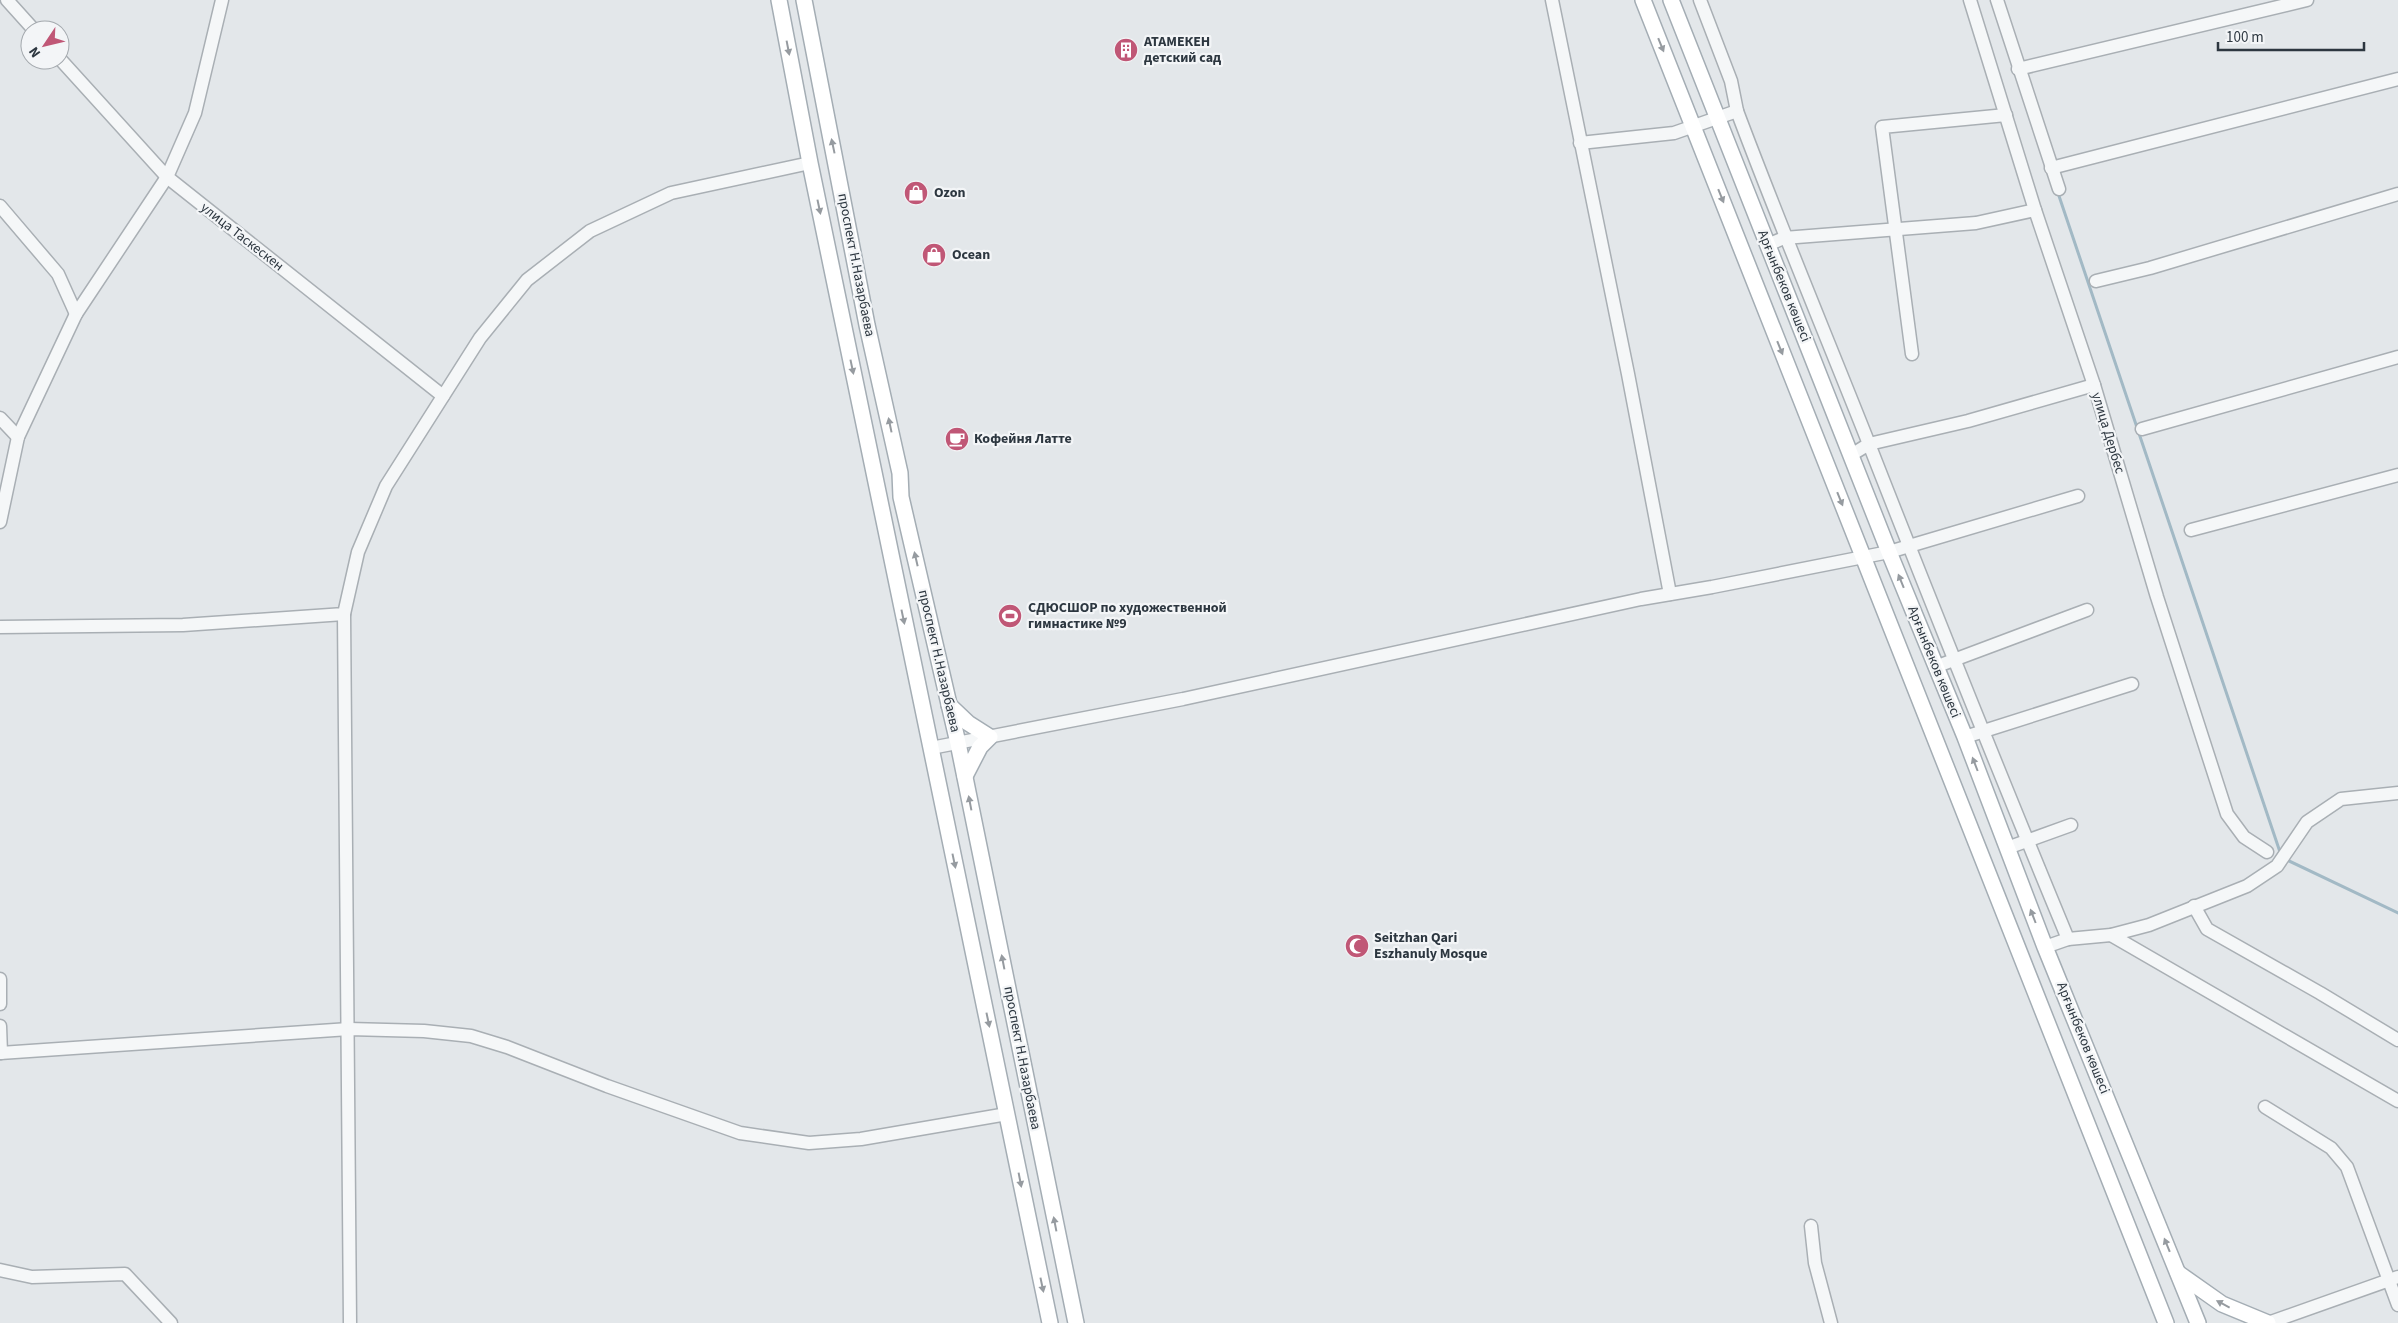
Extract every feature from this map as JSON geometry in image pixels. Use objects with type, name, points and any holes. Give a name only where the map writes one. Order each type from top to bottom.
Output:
[{"type":"main road","name":"проспект Н.Назарбаева","points":[[779,0],[810,163],[1050,1323]]},
{"type":"main road","name":"проспект Н.Назарбаева","points":[[804,0],[867,325],[900,473],[902,498],[965,776],[1076,1323]]},
{"type":"main road","name":"Арғынбеков көшесі","points":[[1643,0],[2166,1323]]},
{"type":"main road","name":"Арғынбеков көшесі","points":[[1672,0],[1889,552],[1965,737],[2045,947],[2198,1323]]},
{"type":"main road","points":[[949,705],[968,723],[990,737],[978,751],[965,776]]},
{"type":"main road","points":[[2178,1273],[2222,1304],[2268,1323]]},
{"type":"street","points":[[7,0],[25,20]]},
{"type":"street","points":[[0,522],[18,438],[76,314],[167,177],[196,113],[222,0]]},
{"type":"street","points":[[1552,0],[1630,383],[1670,594]]},
{"type":"street","points":[[1700,0],[1731,80],[1737,111],[1784,238],[1869,444],[1953,660],[1984,731],[2068,939]]},
{"type":"street","name":"улица Дербес","points":[[1970,0],[2035,210],[2094,385],[2157,597],[2227,814],[2244,836],[2267,852]]},
{"type":"street","points":[[1997,0],[2018,69],[2059,188]]},
{"type":"street","points":[[2018,69],[2307,0]]},
{"type":"street","name":"улица Таскескен","points":[[70,70],[167,177],[443,396]]},
{"type":"street","points":[[2051,168],[2398,78]]},
{"type":"street","points":[[1580,144],[1674,133],[1737,111]]},
{"type":"street","points":[[1912,354],[1882,127],[2006,115]]},
{"type":"street","points":[[350,1323],[344,614],[358,552],[386,486],[480,338],[527,280],[590,231],[671,193],[810,163]]},
{"type":"street","points":[[2096,281],[2150,268],[2398,194]]},
{"type":"street","points":[[0,206],[58,274],[76,314]]},
{"type":"street","points":[[1767,245],[1784,238],[1976,223],[2035,210]]},
{"type":"street","points":[[2142,428],[2398,357]]},
{"type":"street","points":[[1851,455],[1869,444],[1968,421],[2094,385]]},
{"type":"street","points":[[0,418],[18,438]]},
{"type":"street","points":[[2191,530],[2398,475]]},
{"type":"street","points":[[931,748],[1183,699],[1670,594],[1889,552],[2078,496]]},
{"type":"street","points":[[1935,667],[2087,610]]},
{"type":"street","points":[[0,627],[183,625],[344,614]]},
{"type":"street","points":[[1965,737],[2132,684]]},
{"type":"street","points":[[2045,947],[2068,939],[2111,935],[2149,925],[2247,886],[2277,866],[2307,822],[2341,799],[2398,793]]},
{"type":"street","points":[[2007,848],[2071,826]]},
{"type":"street","points":[[2194,906],[2207,929],[2398,1040]]},
{"type":"street","points":[[2111,935],[2398,1101]]},
{"type":"street","points":[[0,979],[0,1004]]},
{"type":"street","points":[[0,1026],[0,1053],[349,1029],[424,1030],[470,1036],[508,1047],[607,1086],[740,1133],[809,1143],[862,1139],[1007,1114]]},
{"type":"street","points":[[2265,1107],[2331,1148],[2347,1167],[2394,1278],[2398,1305]]},
{"type":"street","points":[[1811,1226],[1816,1263],[1831,1323]]},
{"type":"street","points":[[0,1270],[32,1277],[125,1274],[171,1323]]},
{"type":"street","points":[[2268,1323],[2394,1278]]},
{"type":"waterway","points":[[2058,193],[2281,855]]},
{"type":"waterway","points":[[2285,859],[2398,913]]},
{"type":"place","name":"АТАМЕКЕН детский сад","points":[[1126,50]]},
{"type":"place","name":"Ozon","points":[[916,193]]},
{"type":"place","name":"Ocean","points":[[934,255]]},
{"type":"place","name":"Кофейня Латте","points":[[957,439]]},
{"type":"place","name":"СДЮСШОР по художественной гимнастике №9","points":[[1010,616]]},
{"type":"place","name":"Seitzhan Qari Eszhanuly Mosque","points":[[1357,946]]}]
